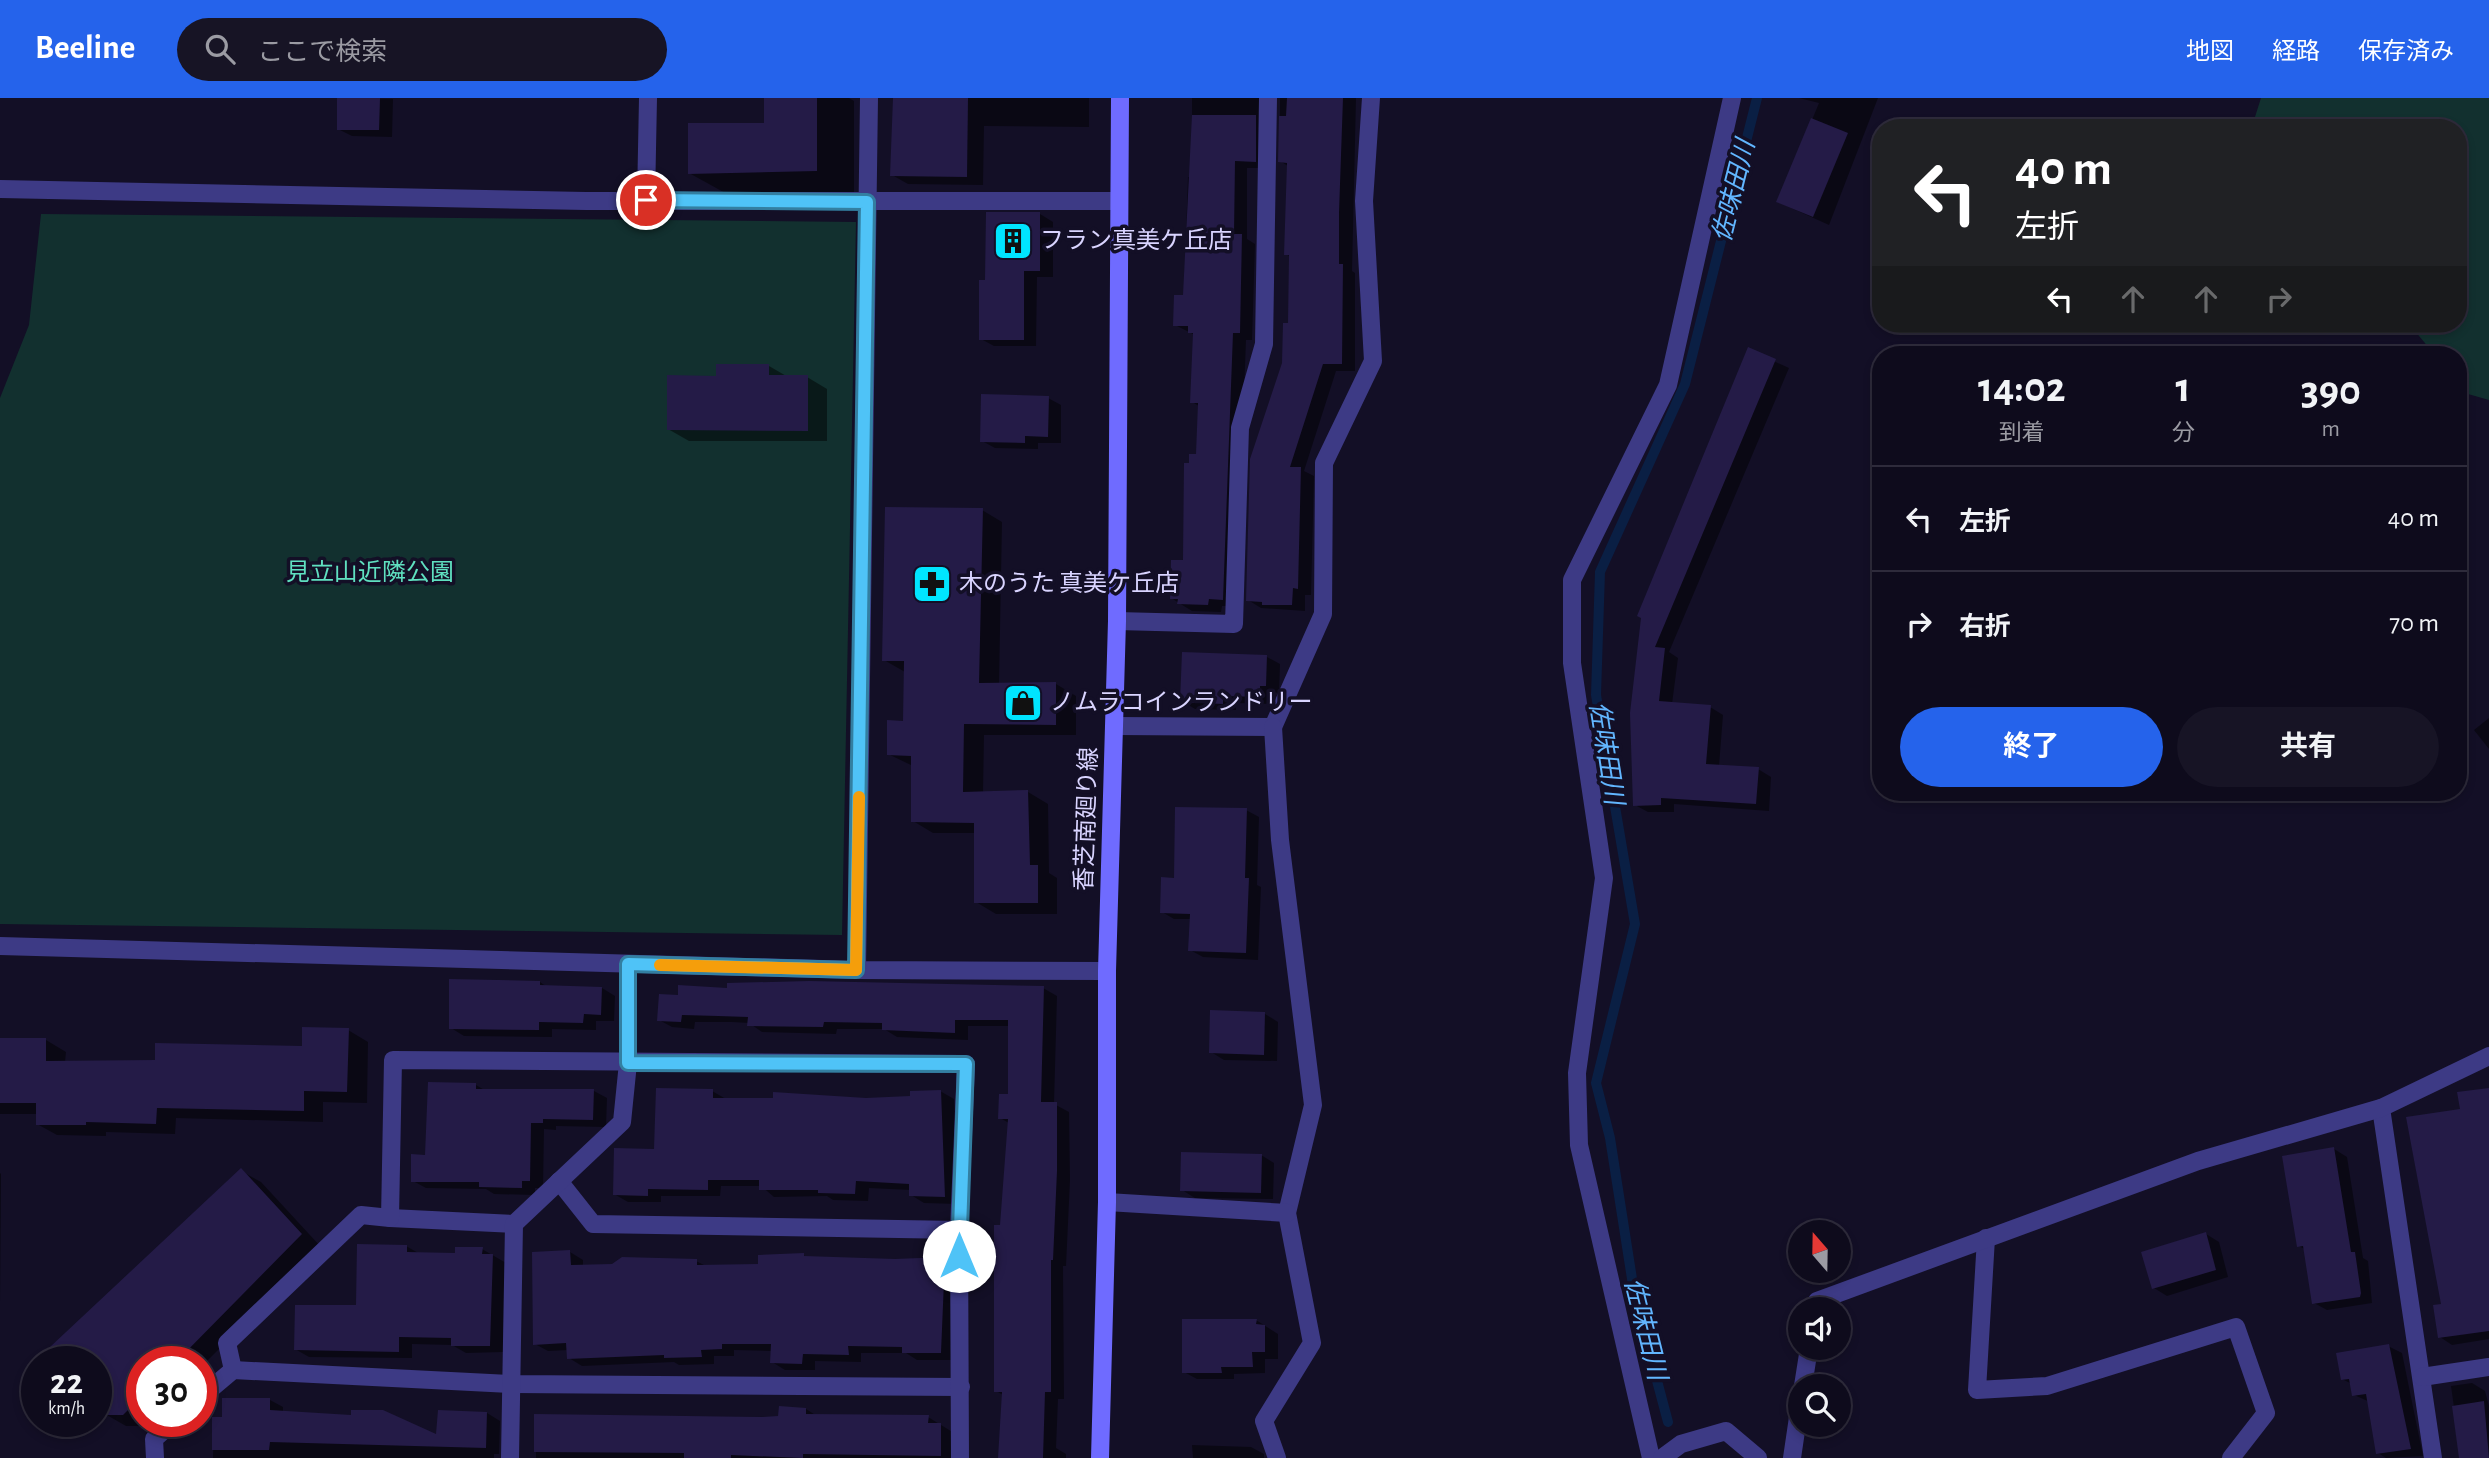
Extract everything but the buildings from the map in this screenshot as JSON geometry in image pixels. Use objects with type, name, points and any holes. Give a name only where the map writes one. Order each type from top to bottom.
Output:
[{"type":"street","points":[[646,200],[648,98]]},
{"type":"street","points":[[856,970],[869,98]]},
{"type":"street","name":"香芝南廻り線","points":[[1100,1458],[1107,1202],[1107,971],[1117,621],[1120,98]]},
{"type":"street","points":[[1117,621],[1234,624],[1240,428],[1264,344],[1268,98]]},
{"type":"street","points":[[1277,1458],[1264,1421],[1312,1343],[1287,1213],[1313,1105],[1280,840],[1273,727],[1323,614],[1324,463],[1373,362],[1364,201],[1371,98]]},
{"type":"street","points":[[1651,1458],[1579,1144],[1577,1073],[1604,878],[1572,663],[1572,580],[1668,385],[1732,98]]},
{"type":"street","points":[[0,188],[646,200],[1118,201]]},
{"type":"street","points":[[1115,726],[1273,727]]},
{"type":"street","points":[[0,946],[856,970],[1107,971]]},
{"type":"street","points":[[510,1458],[514,1224],[622,1122],[628,1063],[628,964]]},
{"type":"street","points":[[1828,1297],[2198,1161],[2381,1108],[2489,1056]]},
{"type":"street","points":[[390,1218],[393,1060],[966,1064],[959,1230],[960,1458]]},
{"type":"street","points":[[2381,1108],[2433,1458]]},
{"type":"street","points":[[559,1181],[593,1224],[959,1230]]},
{"type":"street","points":[[1107,1202],[1268,1209],[1287,1213]]},
{"type":"street","points":[[233,1370],[227,1343],[360,1215],[514,1224]]},
{"type":"street","points":[[1986,1238],[1977,1390],[2047,1386],[2236,1326],[2266,1413],[2231,1458]]},
{"type":"street","points":[[2422,1377],[2489,1367]]},
{"type":"street","points":[[217,1384],[233,1370],[511,1384],[961,1387]]},
{"type":"street","points":[[1662,1458],[1681,1444],[1726,1430],[1758,1458]]},
{"type":"street","points":[[155,1437],[153,1439],[155,1458]]},
{"type":"street","points":[[1792,1458],[1795,1437]]},
{"type":"green space","points":[[2261,98],[2489,98],[2489,400],[2467,393],[2467,346],[2427,346],[2417,333],[2467,333],[2467,119],[2255,117]]},
{"type":"green space","name":"見立山近隣公園","points":[[41,214],[856,222],[842,935],[0,924],[0,398],[29,325]]},
{"type":"waterway","name":"佐味田川","points":[[1668,1422],[1635,1298],[1610,1138],[1596,1083],[1635,924],[1596,695],[1600,572],[1685,384],[1757,98]]},
{"type":"slow traffic","points":[[660,965],[856,970],[859,797]]},
{"type":"place","name":"フラン真美ケ丘店","points":[[1013,241]]},
{"type":"place","name":"木のうた 真美ケ丘店","points":[[932,584]]},
{"type":"place","name":"ノムラコインランドリー","points":[[1023,703]]},
{"type":"route","points":[[646,200],[867,202],[856,970],[628,964],[628,1063],[966,1064],[959,1256]]}]
